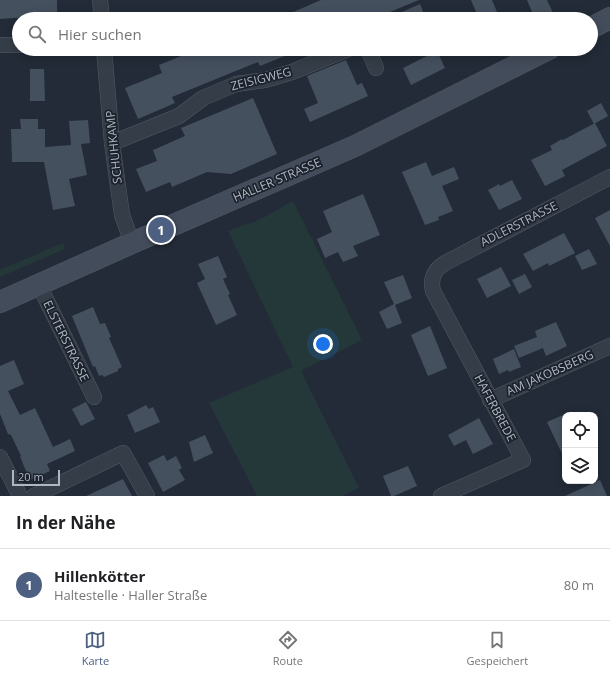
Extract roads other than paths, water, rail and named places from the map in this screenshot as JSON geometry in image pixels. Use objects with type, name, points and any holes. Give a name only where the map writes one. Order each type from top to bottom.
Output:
[{"type":"main road","points":[[598,24],[610,18]]},
{"type":"main road","name":"HALLER STRASSE","points":[[0,302],[354,146],[535,56]]},
{"type":"street","points":[[100,0],[101,12]]},
{"type":"street","points":[[0,45],[12,45]]},
{"type":"street","name":"SCHUHKAMP","points":[[105,56],[112,143],[122,216],[132,243]]},
{"type":"street","name":"ZEISIGWEG","points":[[112,143],[179,116],[203,98],[236,84],[265,80],[292,72],[331,56]]},
{"type":"street","points":[[371,56],[376,68]]},
{"type":"street","name":"ADLERSTRASSE","points":[[432,276],[438,268],[445,263],[610,177]]},
{"type":"street","name":"HAFERBREDE","points":[[432,276],[431,283],[433,291],[523,460],[441,496]]},
{"type":"street","name":"ELSTERSTRASSE","points":[[39,285],[94,397]]},
{"type":"street","name":"AM JAKOBSBERG","points":[[490,400],[610,346]]},
{"type":"street","points":[[34,496],[123,453],[147,496]]},
{"type":"street","points":[[0,457],[20,496]]},
{"type":"place","name":"Hillenkötter","points":[[161,230]]}]
